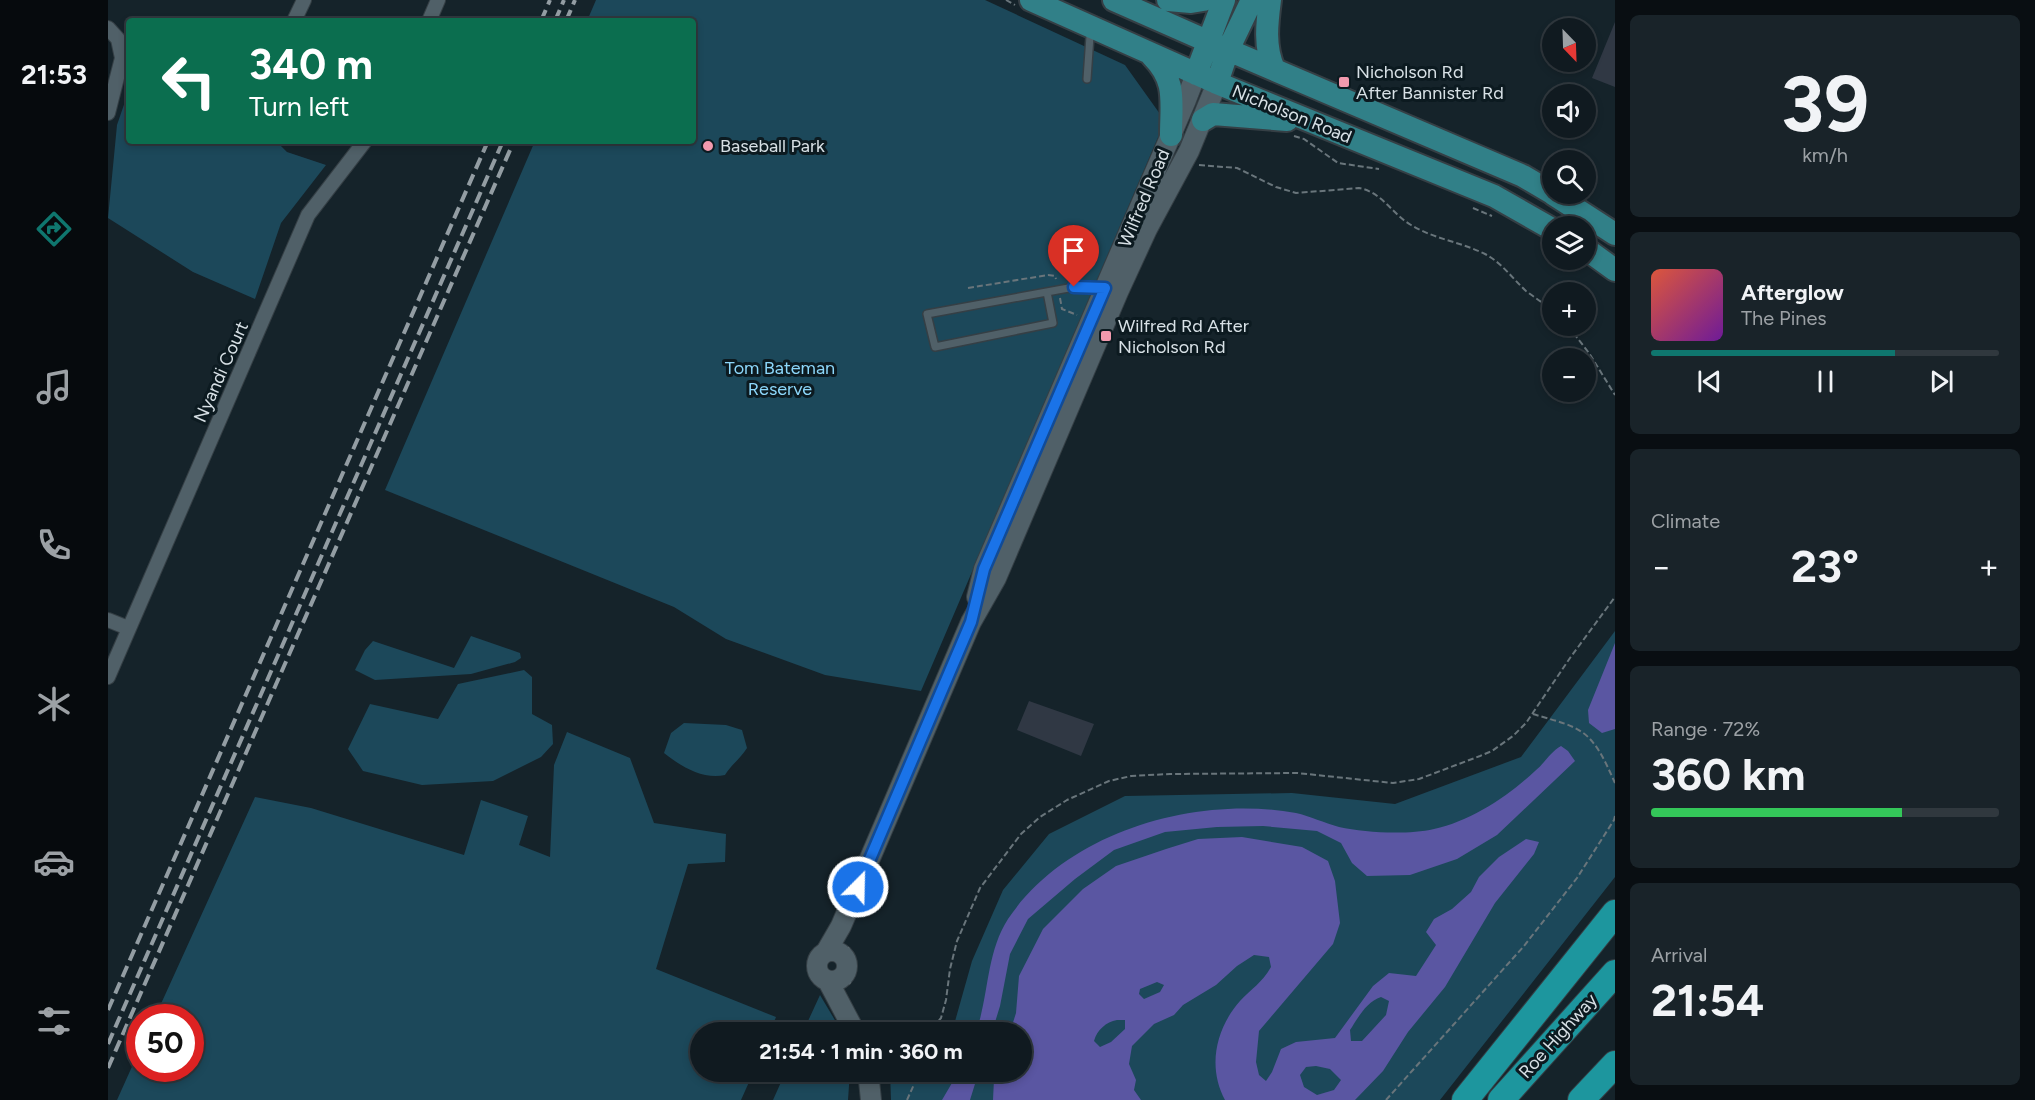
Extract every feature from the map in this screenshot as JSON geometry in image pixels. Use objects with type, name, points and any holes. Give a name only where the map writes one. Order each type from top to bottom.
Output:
[{"type":"highway","points":[[1465,1100],[1615,913]]},
{"type":"highway","name":"Roe Highway","points":[[1501,1100],[1615,973]]},
{"type":"highway","points":[[1581,1100],[1615,1064]]},
{"type":"highway","points":[[1599,1100],[1615,1085]]},
{"type":"main road","name":"Nicholson Road","points":[[1031,0],[1216,83],[1494,196],[1542,223]]},
{"type":"main road","points":[[1168,0],[1191,2],[1203,0]]},
{"type":"main road","points":[[1196,74],[1224,0]]},
{"type":"main road","points":[[1216,83],[1228,50],[1252,0]]},
{"type":"main road","points":[[1270,0],[1266,27],[1270,60],[1274,69]]},
{"type":"main road","name":"Nicholson Road","points":[[1127,1],[1207,41],[1523,176],[1542,187]]},
{"type":"main road","points":[[1148,52],[1162,66],[1169,82],[1171,135]]},
{"type":"main road","name":"Wilfred Road","points":[[850,1022],[842,1007],[834,980],[847,972],[848,967],[845,957],[834,953],[842,926],[971,622],[996,578],[1196,74]]},
{"type":"main road","name":"Wilfred Road","points":[[1112,290],[1189,151],[1216,83]]},
{"type":"main road","points":[[1203,120],[1213,114],[1312,122]]},
{"type":"main road","name":"Nicholson Road","points":[[1572,204],[1615,234]]},
{"type":"main road","points":[[1596,256],[1615,270]]},
{"type":"main road","points":[[869,1082],[871,1100]]},
{"type":"street","points":[[295,18],[304,0]]},
{"type":"street","points":[[430,18],[438,0]]},
{"type":"street","points":[[108,28],[118,39],[122,58],[108,113]]},
{"type":"street","name":"Nyandi Court","points":[[108,677],[308,215],[363,144]]},
{"type":"street","points":[[108,620],[128,628]]},
{"type":"lane","points":[[1086,25],[1090,36],[1088,79]]},
{"type":"lane","points":[[1047,292],[1053,323],[935,347],[927,314],[1047,292],[1085,286],[1112,290]]},
{"type":"path","points":[[1286,134],[1304,139],[1338,163],[1382,170]]},
{"type":"path","points":[[1190,162],[1209,167],[1237,168],[1276,187],[1296,193],[1368,189],[1410,225],[1435,237],[1485,254],[1502,265],[1530,295],[1542,303]]},
{"type":"path","points":[[1464,204],[1494,217]]},
{"type":"path","points":[[969,288],[1048,275],[1055,276],[1057,282]]},
{"type":"path","points":[[1059,296],[1062,309],[1085,319]]},
{"type":"path","points":[[1576,336],[1615,395]]},
{"type":"path","points":[[937,1022],[945,1008],[950,969],[957,941],[980,888],[1029,825],[1067,800],[1084,790],[1131,776],[1210,772],[1297,773],[1377,783],[1406,782],[1429,776],[1492,751],[1513,736],[1532,714],[1615,597]]},
{"type":"path","points":[[1532,714],[1576,729],[1589,737],[1599,751],[1615,783]]},
{"type":"path","points":[[1386,1100],[1524,946],[1577,878],[1615,816]]},
{"type":"path","points":[[907,1100],[915,1082]]},
{"type":"green space","name":"Tom Bateman Reserve","points":[[596,0],[985,0],[1125,65],[1165,121],[921,691],[825,675],[726,639],[674,607],[385,490],[534,144],[696,144],[696,18],[588,18]]},
{"type":"green space","points":[[126,99],[126,144],[279,144],[287,152],[326,165],[281,223],[255,299],[193,272],[108,218],[117,125]]},
{"type":"green space","points":[[1615,631],[1615,877],[1440,1100],[891,1100],[890,1082],[1032,1082],[1032,1022],[955,1022],[972,961],[1003,890],[1049,834],[1125,796],[1292,793],[1395,804],[1521,757]]},
{"type":"green space","points":[[471,636],[520,653],[521,658],[515,662],[471,674],[375,680],[355,670],[365,650],[373,641],[454,668]]},
{"type":"green space","points":[[524,670],[532,677],[532,714],[552,725],[553,744],[541,757],[493,781],[422,785],[363,771],[348,749],[370,704],[438,719],[458,684]]},
{"type":"green space","points":[[684,723],[726,725],[742,730],[747,748],[725,775],[708,776],[692,771],[664,753],[671,733]]},
{"type":"green space","points":[[567,732],[630,758],[654,823],[726,834],[725,862],[688,864],[656,969],[776,1017],[774,1022],[690,1022],[690,1082],[749,1082],[741,1100],[117,1100],[126,1080],[126,1082],[204,1082],[204,1004],[161,1004],[255,797],[311,808],[464,855],[481,800],[528,816],[519,845],[550,857],[554,765]]},
{"type":"green space","points":[[820,995],[836,1022],[808,1022]]},
{"type":"green space","points":[[781,1082],[849,1082],[848,1100],[773,1100]]},
{"type":"shaded area","points":[[1615,643],[1615,729],[1602,733],[1589,723],[1588,710]]},
{"type":"shaded area","points":[[1561,746],[1575,761],[1497,835],[1457,859],[1410,875],[1367,876],[1352,863],[1341,843],[1317,831],[1263,826],[1217,827],[1165,832],[1114,850],[1028,919],[1010,954],[995,1022],[979,1022],[992,960],[1008,919],[1033,888],[1064,863],[1099,842],[1137,826],[1176,815],[1217,810],[1257,809],[1296,813],[1339,827],[1361,831],[1399,833],[1434,829],[1461,820],[1488,807],[1524,781]]},
{"type":"shaded area","points":[[1242,837],[1302,847],[1328,861],[1335,881],[1340,923],[1333,944],[1259,1031],[1256,1062],[1259,1075],[1266,1081],[1281,1049],[1296,1042],[1335,1038],[1373,986],[1389,973],[1416,976],[1436,945],[1426,932],[1434,919],[1452,909],[1471,892],[1479,877],[1499,857],[1526,839],[1539,842],[1534,854],[1495,903],[1445,987],[1408,1032],[1383,1071],[1355,1100],[1225,1100],[1216,1074],[1220,1035],[1240,1001],[1271,967],[1269,957],[1254,955],[1237,966],[1216,985],[1183,1005],[1174,1015],[1154,1024],[1132,1046],[1129,1064],[1136,1080],[1134,1090],[1141,1100],[993,1100],[994,1082],[1032,1082],[1032,1022],[1013,1022],[1019,976],[1043,929],[1083,889],[1116,866],[1198,839]],"holes":[[[1157,982],[1164,985],[1160,992],[1144,999],[1139,994],[1140,989]],[[1381,997],[1389,1001],[1386,1015],[1362,1041],[1351,1041],[1350,1030],[1363,1011]],[[1125,1020],[1125,1029],[1111,1042],[1100,1047],[1094,1041],[1097,1033],[1109,1023]],[[1316,1066],[1330,1069],[1341,1080],[1334,1090],[1317,1095],[1304,1087],[1300,1075],[1306,1067]]]},
{"type":"shaded area","points":[[953,1082],[976,1082],[970,1100],[942,1100]]},
{"type":"building","points":[[1615,22],[1615,87],[1592,78]]},
{"type":"building","points":[[1029,701],[1094,724],[1081,756],[1017,730]]},
{"type":"railway","points":[[542,18],[550,0]]},
{"type":"railway","points":[[556,18],[564,0]]},
{"type":"railway","points":[[567,18],[575,0]]},
{"type":"railway","points":[[108,1010],[487,144]]},
{"type":"railway","points":[[108,1044],[502,144]]},
{"type":"railway","points":[[108,1068],[513,144]]},
{"type":"place","name":"Nicholson Rd After Bannister Rd","points":[[1344,82]]},
{"type":"place","name":"Baseball Park","points":[[708,146]]},
{"type":"place","name":"Wilfred Rd After Nicholson Rd","points":[[1106,336]]},
{"type":"route","points":[[858,887],[971,622],[984,569],[1105,288],[1074,287]]}]
